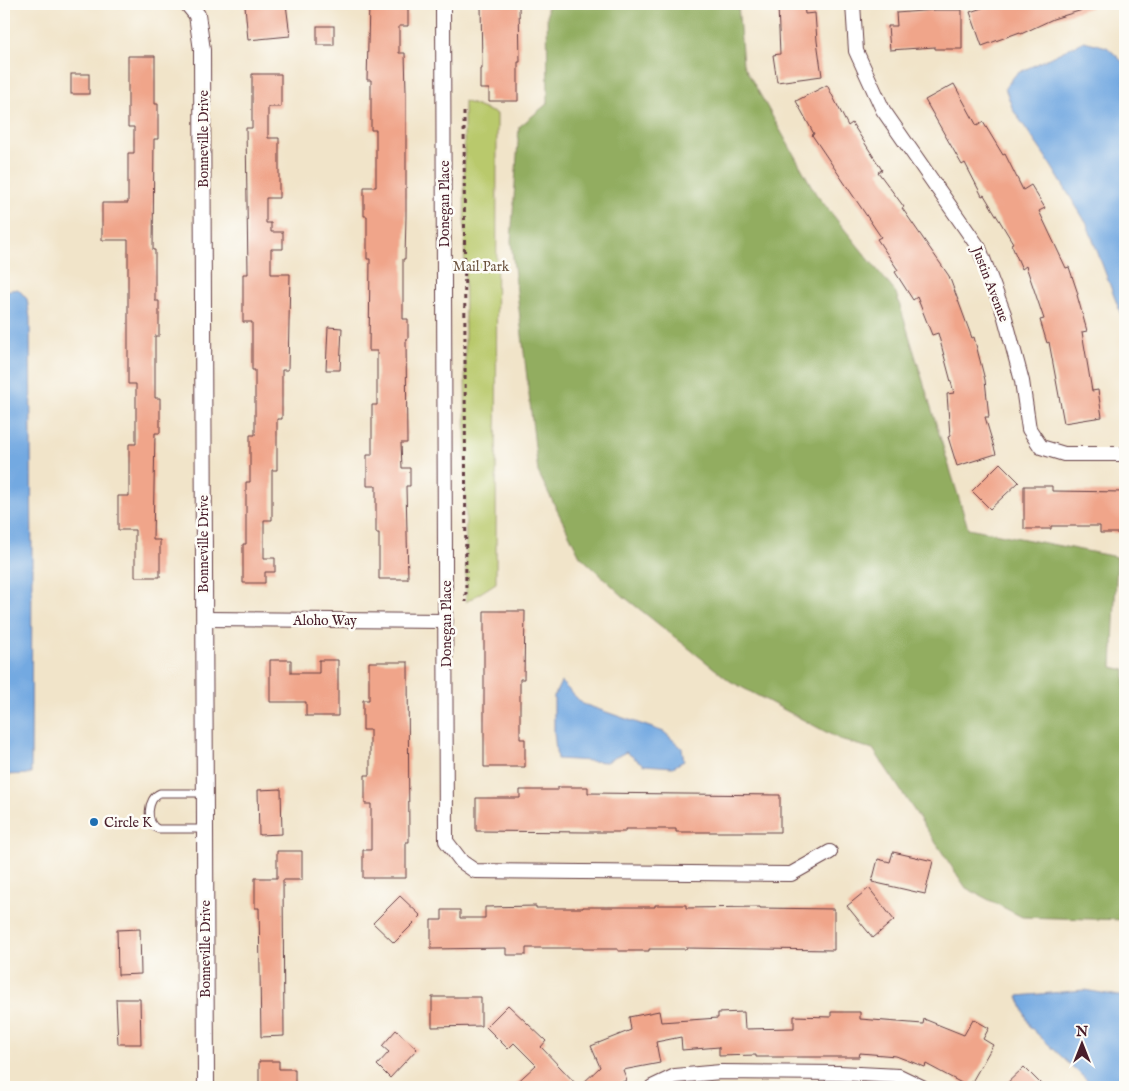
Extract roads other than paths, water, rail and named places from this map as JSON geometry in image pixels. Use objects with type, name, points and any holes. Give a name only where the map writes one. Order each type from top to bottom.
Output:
[{"type":"street","name":"Bonneville Drive","points":[[188,4],[197,15],[202,50],[206,1087]]},
{"type":"street","name":"Donegan Place","points":[[443,4],[446,841],[462,862],[475,871],[791,874],[830,852]]},
{"type":"street","name":"Justin Avenue","points":[[853,4],[856,51],[883,110],[978,248],[1004,314],[1022,381],[1029,430],[1041,447],[1064,454],[1125,454]]},
{"type":"street","name":"Aloho Way","points":[[204,619],[446,621]]},
{"type":"street","points":[[652,1087],[675,1076],[721,1072],[899,1076],[922,1087]]},
{"type":"lane","points":[[204,793],[160,793],[150,803],[153,827],[158,829],[205,829]]},
{"type":"water","points":[[1084,41],[1107,47],[1125,64],[1125,315],[1123,320],[1087,224],[1045,156],[1013,110],[1005,88],[1016,74]]},
{"type":"water","points":[[18,289],[27,299],[30,318],[31,774],[4,775],[4,291]]},
{"type":"water","points":[[561,682],[583,704],[664,732],[682,748],[684,761],[673,767],[644,765],[626,752],[606,762],[557,759],[554,732],[554,696]]},
{"type":"water","points":[[1084,990],[1125,997],[1125,1087],[1094,1087],[1030,1027],[1018,996]]},
{"type":"place","name":"Circle K","points":[[94,822]]},
{"type":"park label","name":"Mail Park","points":[[481,266]]}]
